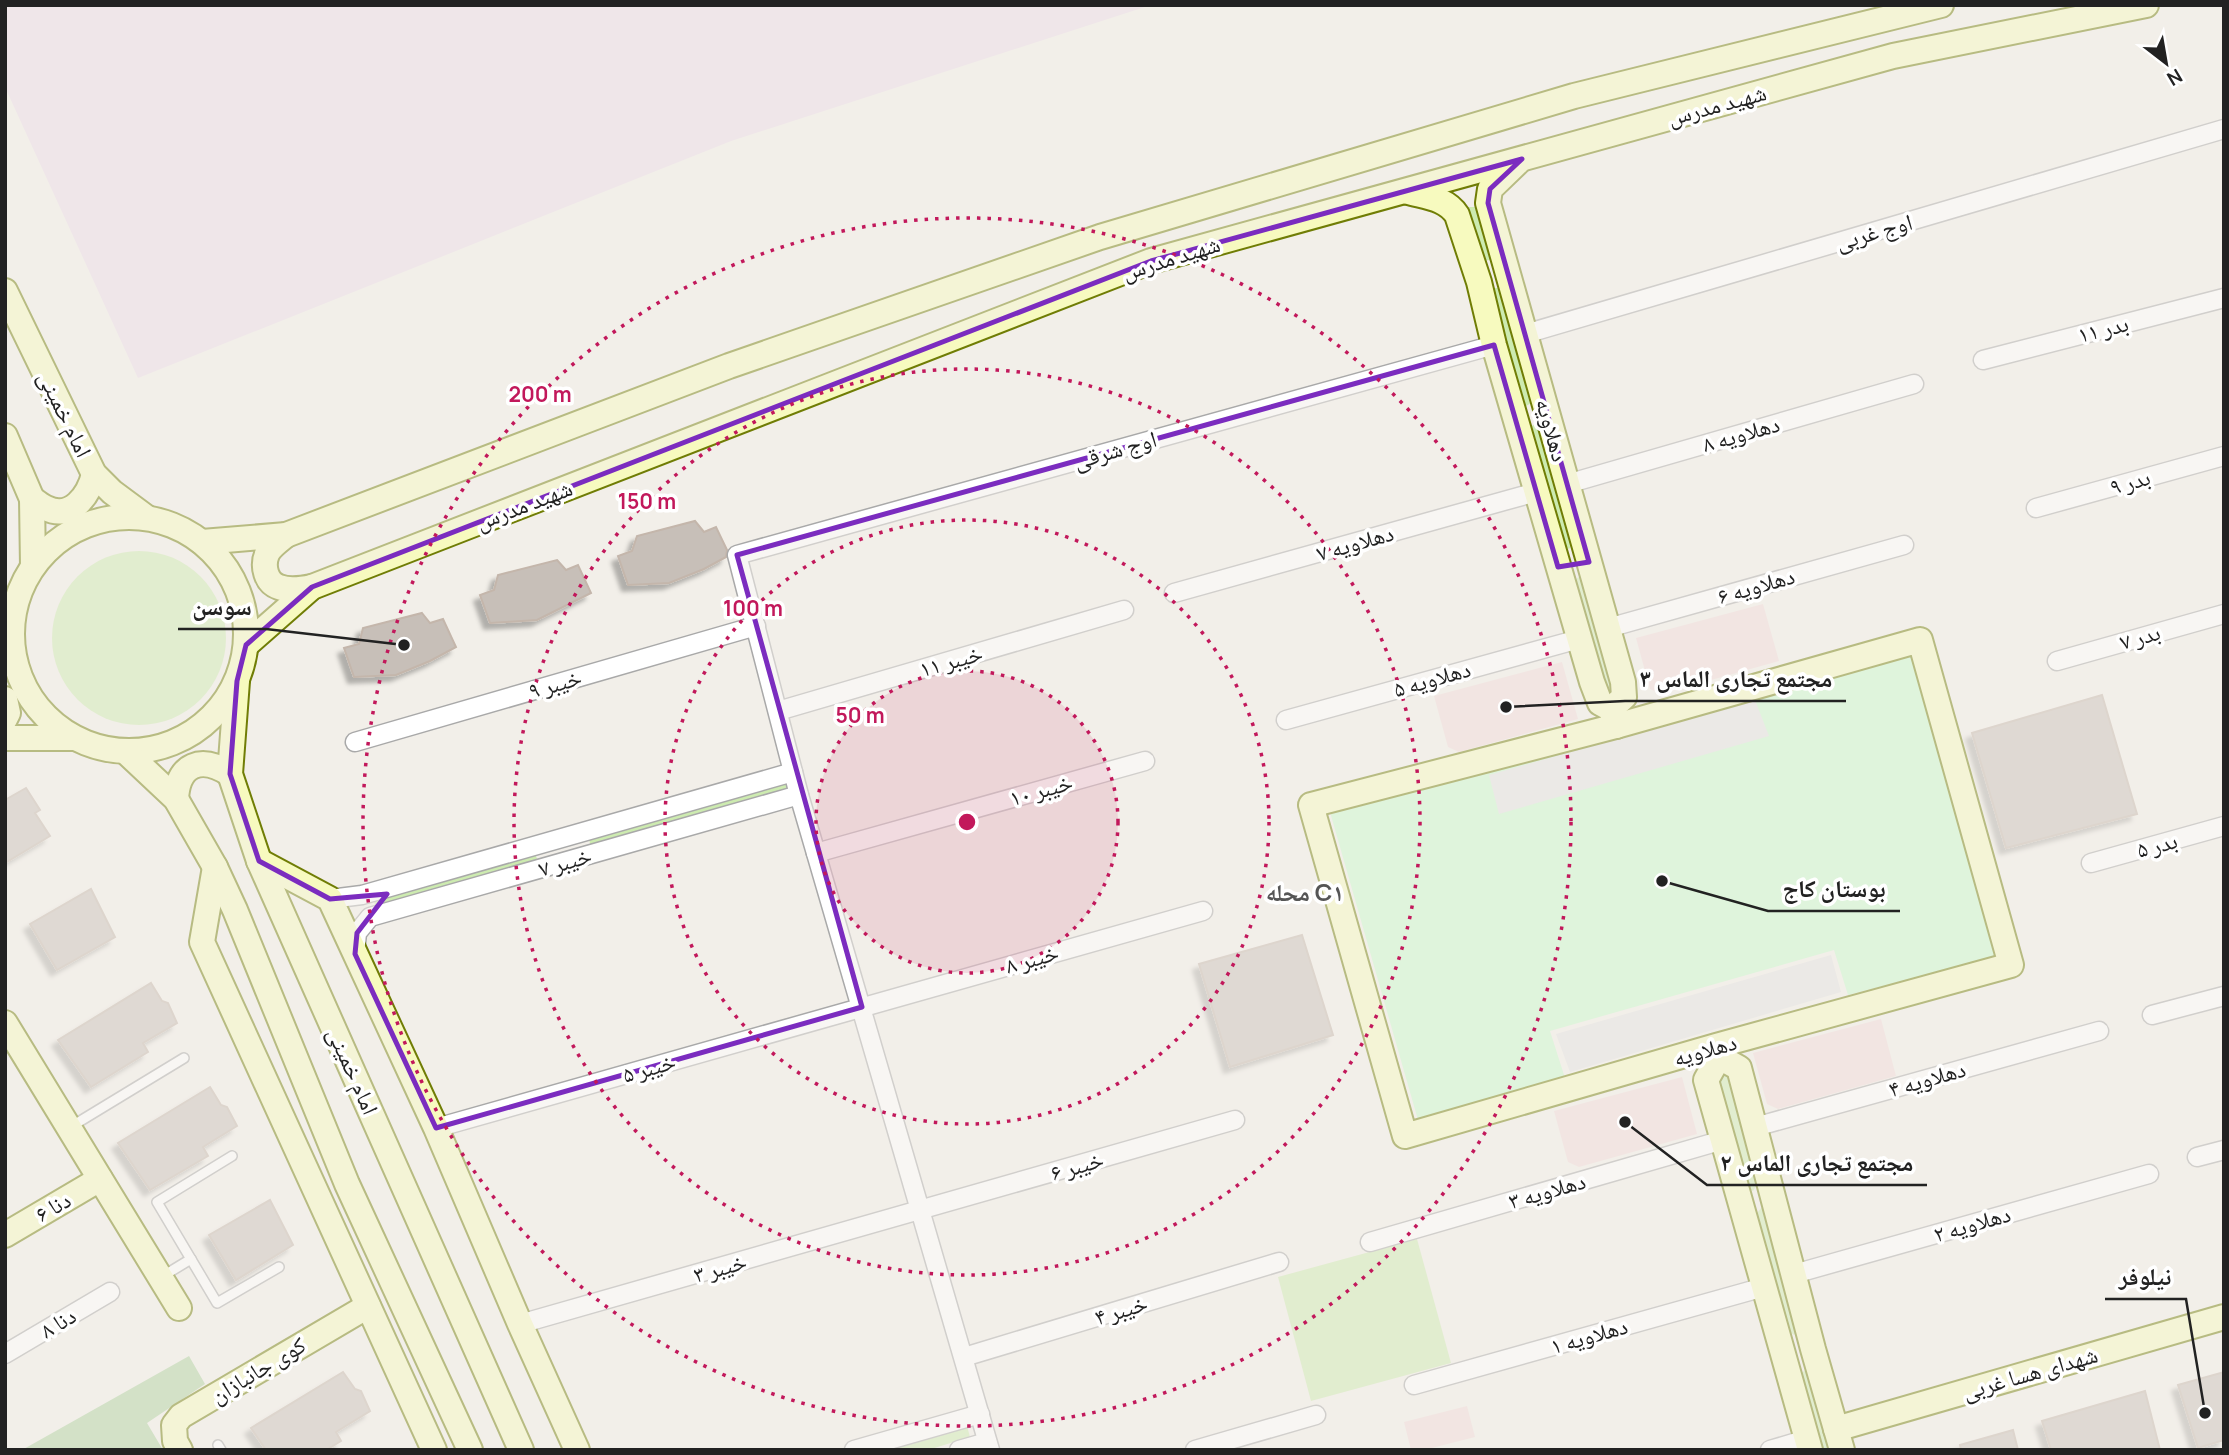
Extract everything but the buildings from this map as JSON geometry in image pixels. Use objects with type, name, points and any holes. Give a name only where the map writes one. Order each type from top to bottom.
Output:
[{"type":"main road","name":"شهید مدرس","points":[[202,542],[286,535],[729,366],[1100,237],[1574,96],[1941,5]]},
{"type":"main road","name":"شهید مدرس","points":[[246,645],[312,587],[1151,261],[1893,56],[2146,5]]},
{"type":"main road","name":"دهلاویه","points":[[1522,159],[1490,189],[1488,203],[1623,682],[1624,697],[1614,718]]},
{"type":"main road","name":"دهلاویه","points":[[1404,191],[1439,200],[1451,206],[1457,215],[1479,282],[1494,345],[1579,639],[1600,703],[1614,718]]},
{"type":"main road","points":[[1479,282],[1509,278]]},
{"type":"main road","name":"امام خمینی","points":[[5,291],[94,474],[111,492],[147,518]]},
{"type":"main road","points":[[1515,418],[1547,412]]},
{"type":"main road","points":[[5,436],[32,499],[33,566]]},
{"type":"main road","points":[[32,499],[57,512],[72,508],[84,499],[94,474]]},
{"type":"main road","points":[[115,518],[147,518],[176,526],[202,542],[228,571],[243,607],[246,645],[237,681],[223,705],[204,725],[180,740],[154,749],[126,752],[99,748],[73,738],[47,719],[27,695],[15,666],[8,637],[17,598],[33,566],[56,542],[84,526],[115,518]]},
{"type":"main road","points":[[286,535],[267,553],[264,566],[269,579],[278,587],[312,587]]},
{"type":"main road","points":[[1558,567],[1589,562]]},
{"type":"main road","name":"دهلاویه","points":[[1920,640],[2011,965],[1717,1051],[1405,1136],[1311,805],[1614,718],[1920,640]]},
{"type":"main road","name":"امام خمینی","points":[[237,681],[230,774],[259,861],[521,1450]]},
{"type":"main road","points":[[5,699],[8,713],[5,719]]},
{"type":"main road","points":[[5,738],[73,738]]},
{"type":"main road","name":"امام خمینی","points":[[126,752],[176,799],[215,867],[347,1184],[470,1450]]},
{"type":"main road","points":[[176,799],[177,785],[183,774],[193,766],[204,763],[218,766],[230,774]]},
{"type":"main road","points":[[259,861],[330,899],[436,1128],[577,1450]]},
{"type":"main road","points":[[215,867],[202,942],[434,1450]]},
{"type":"main road","points":[[5,1023],[179,1308]]},
{"type":"main road","name":"دهلاویه","points":[[1717,1051],[1739,1068],[1839,1439]]},
{"type":"main road","name":"دهلاویه","points":[[1717,1051],[1706,1080],[1808,1444]]},
{"type":"main road","name":"دنا ۶","points":[[5,1235],[100,1179]]},
{"type":"main road","points":[[1741,1207],[1774,1199]]},
{"type":"main road","name":"کوی جانبازان","points":[[180,1450],[175,1441],[174,1425],[181,1416],[368,1306]]},
{"type":"main road","name":"شهدای هسا غربی","points":[[1839,1439],[2224,1317]]},
{"type":"main road","points":[[1784,1356],[1813,1349]]},
{"type":"street","name":"اوج غربی","points":[[1525,334],[2224,129]]},
{"type":"street","name":"بدر ۱۱","points":[[1983,360],[2224,298]]},
{"type":"street","name":"اوج شرقی","points":[[756,626],[737,555],[1494,345]]},
{"type":"street","name":"دهلاویه ۸","points":[[1567,484],[1914,384]]},
{"type":"street","name":"بدر ۹","points":[[2036,508],[2224,456]]},
{"type":"street","name":"دهلاویه ۷","points":[[1174,593],[1536,492]]},
{"type":"street","name":"دهلاویه ۶","points":[[1608,628],[1904,545]]},
{"type":"street","name":"خیبر ۱۱","points":[[778,711],[1124,610]]},
{"type":"street","name":"بدر ۷","points":[[2057,661],[2224,614]]},
{"type":"street","points":[[756,626],[799,795],[988,1446],[958,1450]]},
{"type":"street","name":"خیبر ۹","points":[[355,743],[756,626]]},
{"type":"street","name":"دهلاویه ۵","points":[[1286,720],[1579,639]]},
{"type":"street","name":"خیبر ۱۰","points":[[816,853],[1145,761]]},
{"type":"street","name":"خیبر ۷","points":[[330,899],[362,895],[793,772]]},
{"type":"street","name":"خیبر ۷","points":[[370,918],[799,795]]},
{"type":"street","name":"بدر ۵","points":[[2091,863],[2224,826]]},
{"type":"street","points":[[559,839],[565,862]]},
{"type":"street","points":[[355,954],[357,933],[370,918],[362,916],[357,909],[357,902],[362,895]]},
{"type":"street","name":"خیبر ۸","points":[[862,1007],[1203,911]]},
{"type":"street","points":[[2152,1015],[2224,996]]},
{"type":"street","name":"خیبر ۵","points":[[436,1128],[862,1007]]},
{"type":"street","name":"دهلاویه ۴","points":[[1755,1127],[2099,1031]]},
{"type":"street","name":"خیبر ۶","points":[[920,1211],[1235,1120]]},
{"type":"street","name":"دهلاویه ۳","points":[[1370,1242],[1723,1140]]},
{"type":"street","points":[[2197,1157],[2224,1150]]},
{"type":"street","name":"دهلاویه ۲","points":[[1794,1274],[2149,1174]]},
{"type":"street","name":"خیبر ۳","points":[[520,1324],[920,1211]]},
{"type":"street","name":"خیبر ۴","points":[[964,1357],[1279,1262]]},
{"type":"street","name":"دهلاویه ۱","points":[[1414,1385],[1764,1287]]},
{"type":"street","name":"دنا ۸","points":[[5,1354],[110,1292]]},
{"type":"street","points":[[854,1450],[980,1414]]},
{"type":"street","points":[[1195,1450],[1316,1415]]},
{"type":"street","points":[[1770,1450],[1808,1444]]},
{"type":"lane","points":[[69,1128],[184,1058]]},
{"type":"lane","points":[[232,1156],[156,1202],[217,1303],[279,1267]]},
{"type":"lane","points":[[160,1278],[191,1259]]},
{"type":"highlighted area","points":[[1522,159],[1490,189],[1488,203],[1589,562],[1558,567],[1494,345],[737,555],[862,1007],[436,1128],[355,954],[357,933],[387,894],[330,899],[259,861],[230,774],[237,681],[246,645],[312,587],[1151,261]]},
{"type":"shaded area","points":[[5,5],[1151,5],[731,141],[138,378],[5,87]]},
{"type":"shaded area","points":[[1763,604],[1779,661],[1661,694],[1650,689],[1636,638]]},
{"type":"shaded area","points":[[1562,662],[1578,719],[1459,752],[1448,747],[1434,696]]},
{"type":"shaded area","points":[[1755,700],[1769,736],[1499,814],[1489,775]]},
{"type":"shaded area","points":[[1831,955],[1841,992],[1570,1072],[1556,1034]]},
{"type":"shaded area","points":[[1881,1019],[1896,1076],[1778,1109],[1767,1104],[1753,1053]]},
{"type":"shaded area","points":[[1682,1077],[1697,1134],[1579,1167],[1568,1162],[1554,1111]]},
{"type":"shaded area","points":[[1467,1406],[1475,1437],[1424,1450],[1411,1450],[1404,1422]]},
{"type":"green space","points":[[1468,207],[1482,207],[1490,260],[1481,261]]},
{"type":"green space","points":[[1490,288],[1503,288],[1533,402],[1526,406],[1520,406]]},
{"type":"green space","points":[[1538,421],[1575,540],[1569,549],[1562,544],[1532,426]]},
{"type":"green space","points":[[139,551],[172,557],[201,576],[220,605],[226,638],[220,671],[201,700],[172,719],[139,725],[106,719],[77,700],[58,671],[52,638],[58,605],[77,576],[106,557]]},
{"type":"green space","points":[[1580,576],[1587,581],[1617,696],[1611,704],[1574,581]]},
{"type":"green space","points":[[1911,653],[1995,957],[1848,995],[1834,950],[1550,1031],[1565,1078],[1418,1120],[1330,812]]},
{"type":"green space","points":[[786,780],[789,789],[591,848],[589,839]]},
{"type":"green space","points":[[535,853],[538,862],[376,909],[373,897]]},
{"type":"green space","points":[[1729,1068],[1759,1182],[1753,1191],[1746,1186],[1716,1069]]},
{"type":"green space","points":[[1762,1207],[1770,1212],[1800,1327],[1794,1335],[1787,1330],[1757,1213]]},
{"type":"green space","points":[[1417,1239],[1451,1363],[1311,1401],[1278,1277]]},
{"type":"green space","points":[[189,1356],[205,1384],[147,1423],[163,1450],[22,1450]]},
{"type":"green space","points":[[1807,1369],[1834,1450],[1820,1450],[1800,1374]]},
{"type":"green space","points":[[967,1426],[970,1437],[928,1450],[887,1450]]},
{"type":"place","name":"سوسن","points":[[404,645]]},
{"type":"place","name":"مجتمع تجاری الماس ۳","points":[[1506,707]]},
{"type":"place","name":"بوستان کاج","points":[[1662,881]]},
{"type":"place","name":"مجتمع تجاری الماس ۲","points":[[1625,1122]]},
{"type":"place","name":"نیلوفر","points":[[2205,1413]]},
{"type":"district","name":"محله C۱","points":[[1305,893]]}]
